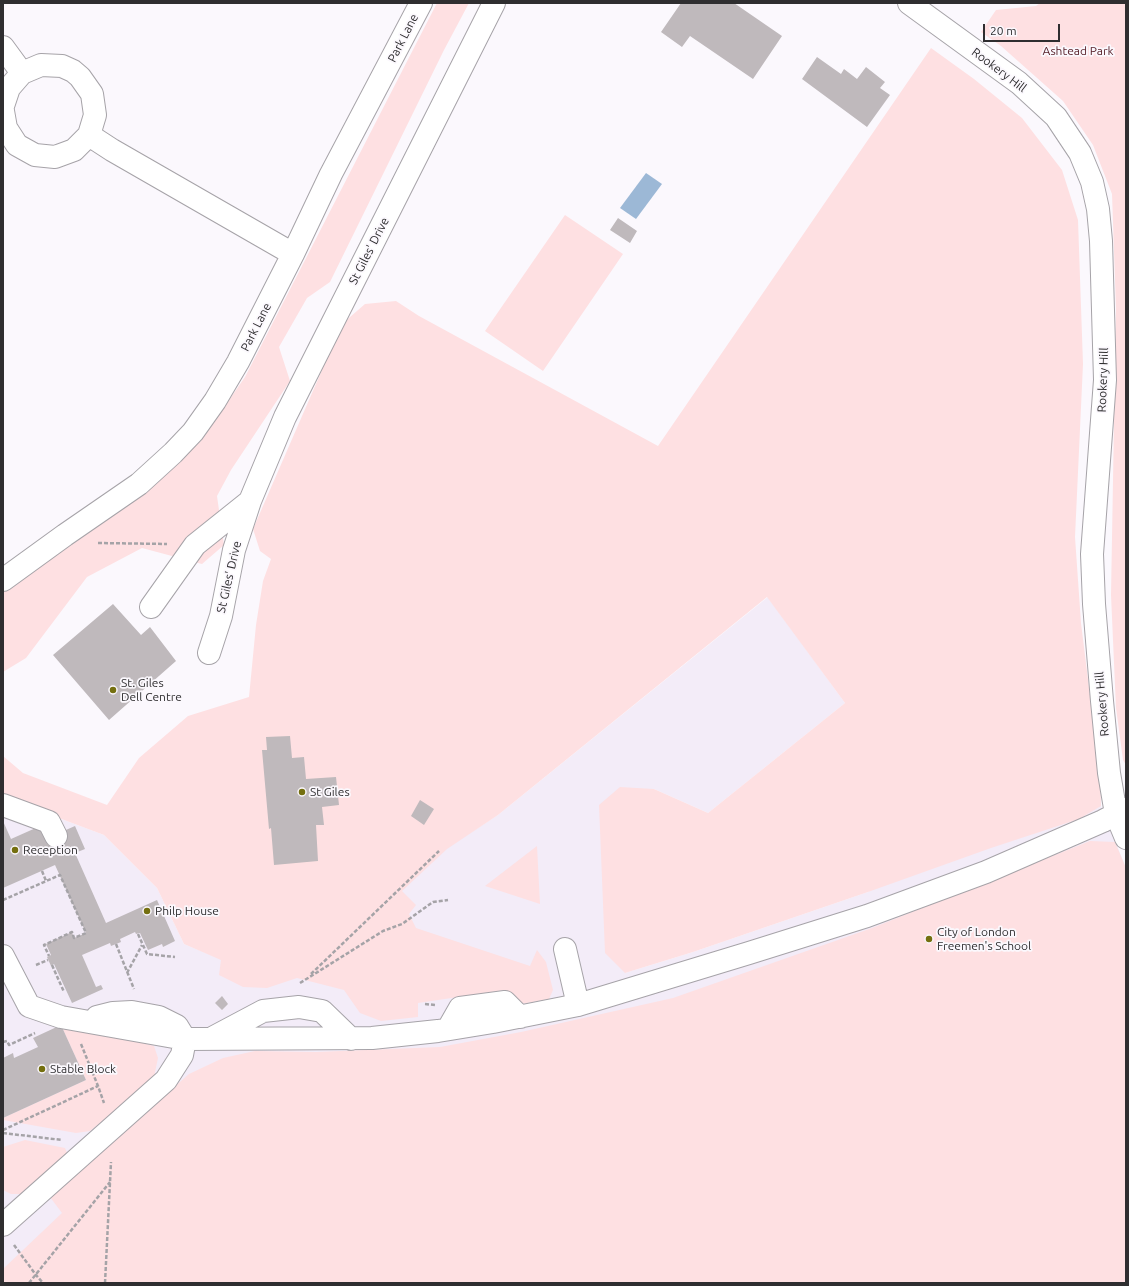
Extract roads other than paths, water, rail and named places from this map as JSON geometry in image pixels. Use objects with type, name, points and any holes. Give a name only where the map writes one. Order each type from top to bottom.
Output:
[{"type":"street","name":"Park Lane","points":[[3,580],[71,530],[139,484],[173,453],[193,432],[215,401],[238,362],[332,174],[421,3]]},
{"type":"street","name":"St Giles' Drive","points":[[209,653],[221,616],[234,550],[250,501],[285,417],[494,3]]},
{"type":"street","name":"Rookery Hill","points":[[909,3],[1020,83],[1056,117],[1080,153],[1092,182],[1098,209],[1101,241],[1104,380],[1092,554],[1094,604],[1109,773],[1121,812],[1126,838]]},
{"type":"street","points":[[3,47],[22,73]]},
{"type":"street","points":[[3,106],[8,88],[22,73],[42,65],[62,66],[73,71],[80,77],[92,94],[95,115],[89,135],[74,150],[55,157],[35,155],[17,145],[6,128],[3,111]]},
{"type":"street","points":[[89,135],[112,150],[293,254]]},
{"type":"street","name":"St Giles' Drive","points":[[151,607],[195,545],[250,501]]},
{"type":"street","points":[[3,805],[50,822],[56,836]]},
{"type":"street","points":[[3,957],[29,1006],[61,1017],[185,1039],[372,1038],[448,1029],[520,1017],[578,1005],[742,956],[867,916],[986,872],[1121,812]]},
{"type":"street","points":[[565,949],[578,1005]]},
{"type":"street","points":[[211,1039],[263,1011],[299,1007],[322,1010],[351,1038]]},
{"type":"street","points":[[8,1234],[87,1150],[166,1080],[182,1055],[185,1039]]},
{"type":"water","points":[[646,173],[662,184],[636,219],[620,208]]},
{"type":"place","name":"St. Giles Dell Centre","points":[[113,690]]},
{"type":"place","name":"St Giles","points":[[302,792]]},
{"type":"place","name":"Reception","points":[[15,850]]},
{"type":"place","name":"Philp House","points":[[147,911]]},
{"type":"place","name":"City of London Freemen's School","points":[[929,939]]},
{"type":"place","name":"Stable Block","points":[[42,1069]]},
{"type":"park label","name":"Ashtead Park","points":[[1078,51]]}]
